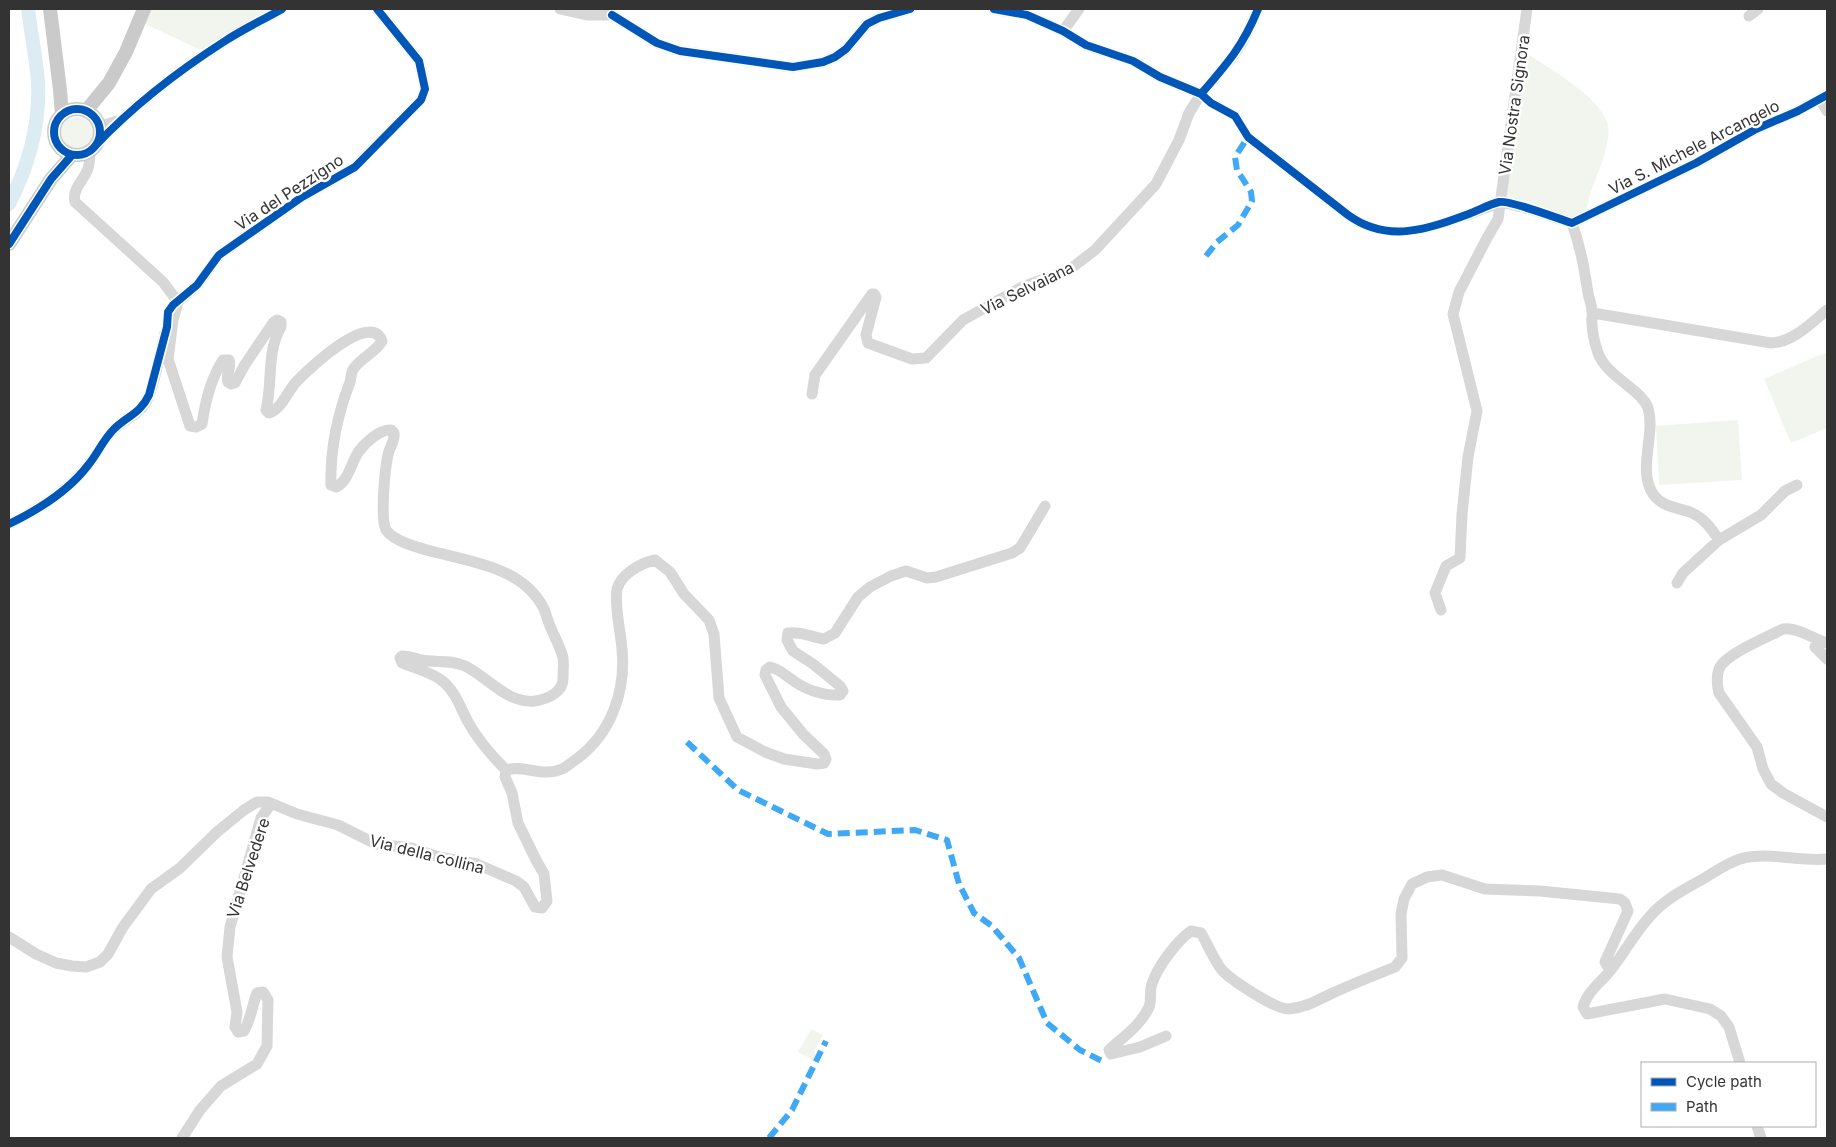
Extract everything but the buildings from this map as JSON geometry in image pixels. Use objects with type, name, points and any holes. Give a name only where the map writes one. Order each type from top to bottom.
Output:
[{"type":"main road","points":[[50,9],[60,90],[67,113]]},
{"type":"main road","points":[[9,244],[51,179],[86,153],[99,137],[94,119],[144,9]]},
{"type":"main road","points":[[67,113],[94,119]]},
{"type":"main road","points":[[67,113],[57,121],[54,129],[57,144],[66,153],[86,153]]},
{"type":"main road","points":[[51,179],[57,144]]},
{"type":"street","points":[[282,9],[224,41],[119,120],[86,153],[88,171],[77,187],[74,197],[75,202],[163,282],[178,302],[173,320],[168,359],[190,426],[196,427],[202,424],[205,405],[219,367],[224,360],[229,360],[231,364],[226,378],[231,384],[235,383],[272,323],[277,320],[281,322],[270,366],[269,400],[266,410],[269,413],[278,407],[298,380],[336,346],[357,335],[369,332],[376,333],[380,337],[382,341],[379,346],[364,356],[352,369],[333,439],[331,486],[336,487],[343,482],[360,451],[376,435],[386,430],[391,430],[394,433],[394,437],[389,450],[387,464],[383,519],[387,531],[398,540],[421,549],[488,565],[511,576],[530,590],[543,607],[563,657],[564,683],[559,691],[550,697],[534,701],[519,700],[507,695],[474,672],[457,663],[422,660],[407,656],[400,658],[402,663],[440,679],[450,688],[468,722],[493,757],[506,770],[513,768],[548,773],[563,768],[582,755],[601,735],[611,719],[617,701],[622,674],[623,652],[617,598],[618,587],[624,577],[634,569],[655,560],[670,572],[684,594],[709,620],[714,634],[719,698],[737,737],[765,752],[784,759],[818,764],[824,763],[826,759],[824,754],[803,734],[781,706],[765,675],[766,670],[770,667],[777,668],[804,688],[832,696],[840,695],[843,692],[840,686],[814,664],[793,651],[787,640],[788,633],[799,631],[809,636],[824,639],[835,633],[858,597],[870,587],[891,576],[906,571],[927,578],[936,577],[1012,553],[1020,548],[1045,506]]},
{"type":"street","name":"Via del Pezzigno","points":[[9,524],[32,513],[68,486],[88,465],[106,438],[120,422],[144,406],[149,395],[167,327],[168,312],[173,305],[197,285],[218,255],[302,198],[355,166],[422,100],[425,89],[419,61],[377,9]]},
{"type":"street","points":[[560,9],[586,15],[613,12],[657,43],[680,50],[793,67],[822,62],[835,57],[846,49],[867,24],[878,18],[910,9]]},
{"type":"street","points":[[994,9],[1026,15],[1063,31],[1086,45],[1132,62],[1160,77],[1200,94],[1231,59],[1242,43],[1258,9]]},
{"type":"street","points":[[1063,31],[1079,9]]},
{"type":"street","name":"Via Nostra Signora","points":[[1441,610],[1435,593],[1446,566],[1460,558],[1468,457],[1477,411],[1453,314],[1459,292],[1486,238],[1498,219],[1527,9]]},
{"type":"street","name":"Via Selvaiana","points":[[812,394],[815,375],[872,294],[876,297],[866,338],[868,343],[912,359],[921,359],[930,356],[938,344],[963,320],[1022,287],[1073,267],[1084,259],[1111,234],[1156,184],[1179,140],[1189,113],[1200,94]]},
{"type":"street","points":[[1824,97],[1827,111]]},
{"type":"street","name":"Via S. Michele Arcangelo","points":[[1572,223],[1696,163],[1769,122],[1798,111],[1824,97]]},
{"type":"street","points":[[94,119],[119,120]]},
{"type":"street","points":[[1464,216],[1501,202],[1530,209],[1572,223],[1586,270],[1588,295],[1593,313],[1592,322],[1598,354],[1610,371],[1634,391],[1648,407],[1651,426],[1647,448],[1648,479],[1653,494],[1667,506],[1691,513],[1708,524],[1719,540]]},
{"type":"street","points":[[1593,313],[1771,343],[1789,339],[1827,310]]},
{"type":"street","points":[[1677,583],[1683,573],[1719,540],[1761,515],[1785,491],[1797,485]]},
{"type":"street","points":[[1827,659],[1815,647],[1822,641],[1800,632],[1783,629],[1730,657],[1719,668],[1716,683],[1719,693],[1757,747],[1763,769],[1771,784],[1783,793],[1827,817]]},
{"type":"street","name":"Via della collina","points":[[268,802],[297,814],[338,825],[376,844],[411,848],[438,857],[477,864],[516,881],[524,887],[535,907],[542,908],[547,901],[544,874],[518,822],[512,793],[505,777],[506,770]]},
{"type":"street","name":"Via Belvedere","points":[[9,938],[56,963],[86,967],[100,962],[112,949],[123,928],[152,890],[180,868],[244,810],[257,802],[268,802],[268,808],[261,818],[230,927],[227,957],[237,1012],[235,1027],[238,1032],[244,1031],[250,1020],[257,993],[264,992],[268,1000],[267,1046],[257,1064],[222,1086],[200,1110],[182,1138]]},
{"type":"street","points":[[1740,1062],[1729,1027],[1721,1016],[1710,1009],[1665,999],[1588,1014],[1583,1007],[1585,998],[1610,970],[1637,931],[1656,910],[1729,863],[1760,856],[1814,860],[1827,859]]},
{"type":"street","points":[[1166,1036],[1140,1047],[1111,1054],[1109,1050],[1143,1017],[1150,1006],[1152,984],[1180,939],[1191,931],[1201,933],[1223,970],[1248,989],[1269,1002],[1286,1009],[1300,1007],[1312,1004],[1333,993],[1396,967],[1402,958],[1401,914],[1404,899],[1412,884],[1427,877],[1442,875],[1484,889],[1540,891],[1620,899],[1625,903],[1628,911],[1605,962],[1610,970]]},
{"type":"shaded area","points":[[147,9],[276,9],[207,53],[141,22]]},
{"type":"shaded area","points":[[1526,53],[1585,94],[1603,114],[1608,125],[1605,153],[1591,192],[1586,214],[1573,221],[1506,197]]},
{"type":"shaded area","points":[[77,117],[88,122],[93,133],[88,144],[77,149],[66,144],[61,133],[66,122]]},
{"type":"shaded area","points":[[1827,352],[1827,428],[1791,443],[1764,379]]},
{"type":"shaded area","points":[[1738,420],[1742,480],[1659,485],[1656,426]]},
{"type":"shaded area","points":[[811,1029],[823,1035],[814,1052],[817,1054],[813,1060],[798,1052]]},
{"type":"waterway","points":[[9,204],[27,160],[37,114],[38,82],[28,9]]},
{"type":"marked path","points":[[1206,256],[1217,242],[1238,225],[1252,201],[1251,192],[1237,170],[1235,157],[1248,137]]},
{"type":"marked path","points":[[687,742],[738,790],[828,834],[915,830],[947,840],[959,884],[974,913],[992,926],[1019,958],[1047,1023],[1080,1050],[1106,1063]]},
{"type":"marked path","points":[[769,1138],[792,1110],[826,1041]]},
{"type":"cycle path","points":[[95,146],[140,103],[207,52],[282,9]]},
{"type":"cycle path","points":[[9,524],[31,513],[63,491],[81,474],[110,433],[142,406],[149,395],[167,327],[168,312],[173,305],[197,285],[219,255],[302,197],[355,167],[421,100],[425,89],[419,61],[377,9]]},
{"type":"cycle path","points":[[612,15],[657,43],[680,51],[793,67],[823,62],[835,57],[846,49],[867,24],[879,18],[910,9]]},
{"type":"cycle path","points":[[994,9],[1027,15],[1063,31],[1086,45],[1133,61],[1160,77],[1201,94],[1211,103],[1235,116],[1248,137],[1348,215],[1363,224],[1393,231],[1408,231],[1439,224],[1499,202],[1524,207],[1572,223],[1696,163],[1756,129],[1798,111],[1827,95]]},
{"type":"cycle path","points":[[1201,94],[1234,54],[1258,9]]},
{"type":"cycle path","points":[[77,109],[90,113],[96,119],[100,132],[96,145],[90,151],[77,155],[64,151],[58,145],[54,132],[58,119],[64,113],[77,109]]},
{"type":"cycle path","points":[[9,244],[51,179],[72,155]]}]
